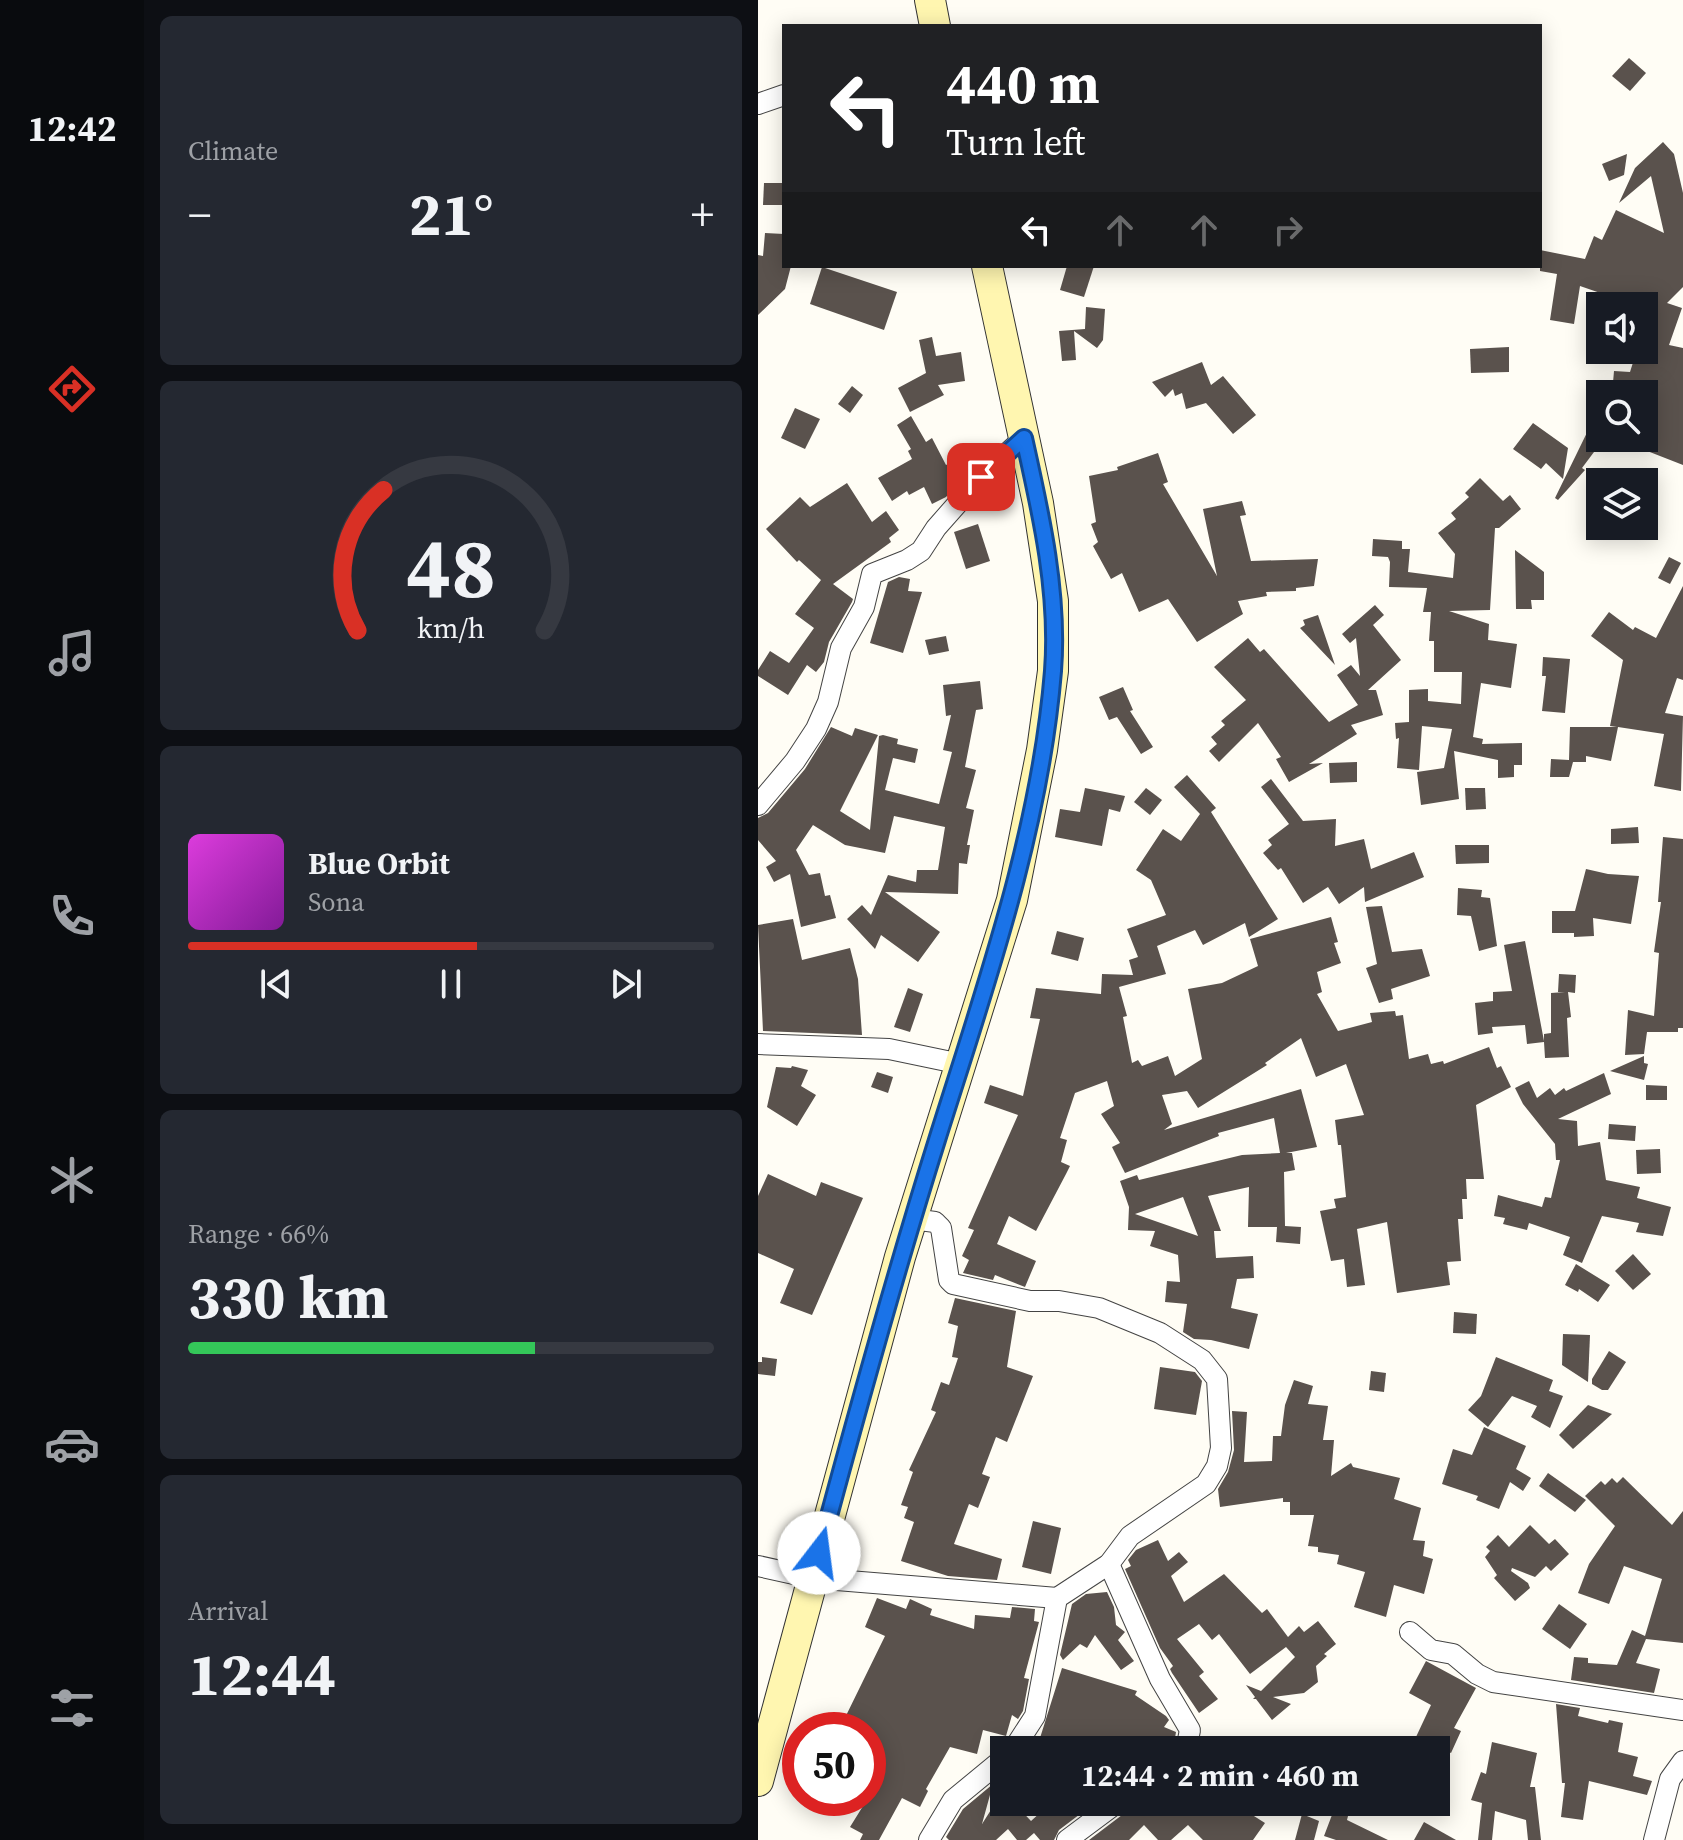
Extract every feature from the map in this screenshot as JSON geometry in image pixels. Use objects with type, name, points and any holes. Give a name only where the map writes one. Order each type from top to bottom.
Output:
[{"type":"main road","points":[[930,0],[935,24]]},
{"type":"main road","points":[[758,1781],[912,1219],[1012,900],[1042,750],[1053,671],[1053,601],[1038,503],[987,268]]},
{"type":"street","points":[[758,104],[782,96]]},
{"type":"street","points":[[758,805],[795,761],[816,729],[828,702],[841,648],[864,607],[872,574],[921,551],[936,528],[981,477],[1024,438]]},
{"type":"street","points":[[759,1041],[889,1049],[961,1064]]},
{"type":"street","points":[[758,1566],[812,1578],[1057,1598],[1109,1564],[1130,1536],[1206,1484],[1217,1466],[1221,1448],[1217,1379],[1213,1370],[1160,1333],[1099,1308],[1059,1301],[1030,1301],[953,1284],[949,1280],[941,1228],[935,1222],[912,1219]]},
{"type":"street","points":[[1109,1564],[1160,1679],[1190,1730],[1189,1736]]},
{"type":"street","points":[[1022,1736],[1035,1716],[1057,1598]]},
{"type":"street","points":[[1410,1632],[1431,1650],[1453,1654],[1477,1674],[1493,1682],[1683,1710]]},
{"type":"street","points":[[1654,1840],[1670,1779],[1683,1761]]},
{"type":"street","points":[[929,1840],[944,1810],[990,1770]]},
{"type":"street","points":[[1067,1840],[1099,1816]]},
{"type":"building","points":[[1629,58],[1646,73],[1630,91],[1612,76]]},
{"type":"building","points":[[1663,142],[1674,154],[1683,193],[1683,287],[1667,303],[1682,308],[1669,345],[1683,348],[1683,465],[1650,452],[1658,452],[1658,380],[1613,380],[1614,371],[1630,372],[1633,364],[1658,364],[1658,292],[1597,292],[1580,286],[1574,324],[1550,320],[1557,274],[1540,271],[1542,250],[1585,259],[1594,236],[1602,240],[1616,210],[1664,233],[1651,176],[1619,203],[1635,168]]},
{"type":"building","points":[[1627,154],[1624,175],[1609,181],[1602,164]]},
{"type":"building","points":[[764,183],[782,183],[782,205],[763,205]]},
{"type":"building","points":[[765,233],[782,234],[782,268],[790,268],[785,289],[758,315],[758,255],[763,256]]},
{"type":"building","points":[[822,268],[897,292],[884,330],[810,304]]},
{"type":"building","points":[[1066,268],[1093,268],[1084,297],[1060,290]]},
{"type":"building","points":[[1086,307],[1105,309],[1103,340],[1097,348],[1074,331],[1076,360],[1062,361],[1059,331],[1085,329]]},
{"type":"building","points":[[932,337],[936,356],[961,352],[965,381],[938,385],[944,395],[910,412],[898,388],[926,373],[919,340]]},
{"type":"building","points":[[1509,347],[1509,372],[1471,373],[1470,349]]},
{"type":"building","points":[[1202,362],[1211,385],[1223,376],[1256,415],[1233,434],[1206,403],[1186,409],[1182,393],[1175,396],[1173,389],[1165,397],[1152,382]]},
{"type":"building","points":[[852,386],[863,395],[850,413],[838,404]]},
{"type":"building","points":[[795,408],[820,419],[805,449],[781,438]]},
{"type":"building","points":[[911,416],[926,442],[932,438],[946,465],[959,458],[966,474],[946,497],[932,504],[924,487],[909,495],[907,491],[892,501],[878,478],[912,459],[908,451],[911,449],[897,425]]},
{"type":"building","points":[[1533,423],[1568,448],[1563,479],[1546,463],[1541,469],[1513,449]]},
{"type":"building","points":[[1586,435],[1586,452],[1594,452],[1582,468],[1585,470],[1558,500],[1555,498]]},
{"type":"building","points":[[1158,453],[1168,482],[1163,484],[1217,576],[1203,509],[1242,501],[1246,515],[1240,516],[1251,561],[1318,559],[1314,586],[1296,588],[1296,591],[1266,592],[1267,596],[1238,601],[1243,614],[1197,642],[1168,599],[1139,612],[1122,573],[1111,579],[1093,546],[1098,542],[1091,524],[1096,522],[1089,476],[1118,470],[1117,467]]},
{"type":"building","points":[[1480,478],[1503,501],[1510,495],[1521,509],[1495,528],[1490,610],[1449,611],[1489,624],[1488,640],[1517,644],[1511,688],[1481,683],[1473,737],[1483,739],[1482,744],[1522,743],[1522,765],[1514,765],[1514,777],[1498,778],[1498,760],[1454,751],[1459,799],[1421,805],[1417,772],[1444,768],[1452,729],[1422,726],[1419,770],[1397,768],[1399,738],[1396,739],[1395,723],[1409,722],[1409,690],[1428,689],[1428,701],[1461,704],[1462,672],[1434,672],[1434,641],[1429,641],[1431,612],[1423,612],[1427,588],[1389,587],[1390,562],[1388,557],[1372,556],[1373,539],[1402,541],[1402,549],[1410,549],[1408,572],[1453,578],[1455,554],[1438,533],[1456,519],[1451,513],[1469,497],[1465,493]]},
{"type":"building","points":[[847,483],[872,522],[886,511],[899,530],[889,538],[891,542],[833,584],[853,599],[852,602],[829,642],[824,662],[816,672],[807,665],[788,695],[758,676],[758,670],[770,651],[789,663],[814,628],[795,614],[821,580],[799,560],[797,562],[766,529],[800,497],[810,507]]},
{"type":"building","points":[[978,524],[990,561],[966,569],[954,532]]},
{"type":"building","points":[[1515,550],[1544,572],[1544,600],[1531,600],[1532,609],[1516,609]]},
{"type":"building","points":[[1669,557],[1681,563],[1670,584],[1658,578]]},
{"type":"building","points":[[899,577],[910,579],[908,591],[922,592],[903,653],[870,643],[888,582]]},
{"type":"building","points":[[1683,586],[1683,680],[1677,678],[1665,713],[1683,716],[1681,791],[1654,786],[1664,734],[1618,727],[1611,761],[1586,756],[1586,762],[1573,762],[1569,777],[1550,777],[1551,759],[1569,760],[1570,727],[1617,727],[1610,726],[1623,660],[1591,636],[1609,612],[1633,630],[1635,627],[1656,638]]},
{"type":"building","points":[[1375,605],[1384,615],[1373,625],[1401,660],[1368,690],[1376,690],[1383,715],[1351,725],[1357,734],[1309,764],[1323,763],[1289,782],[1276,759],[1281,757],[1258,723],[1219,762],[1209,751],[1217,744],[1211,737],[1225,725],[1221,721],[1246,700],[1214,667],[1248,638],[1260,652],[1264,649],[1329,722],[1358,705],[1337,675],[1351,665],[1360,676],[1356,638],[1350,643],[1342,634]]},
{"type":"building","points":[[1318,615],[1335,665],[1300,628],[1305,625],[1303,620]]},
{"type":"building","points":[[946,636],[949,651],[929,655],[925,640]]},
{"type":"building","points":[[1543,657],[1570,659],[1565,713],[1542,711],[1546,676],[1542,676]]},
{"type":"building","points":[[980,681],[983,709],[976,710],[965,767],[976,770],[966,808],[974,810],[967,845],[970,845],[967,864],[959,863],[958,894],[885,892],[940,932],[918,962],[881,935],[875,949],[847,919],[862,905],[871,915],[888,875],[916,882],[917,870],[938,870],[945,827],[894,816],[885,853],[845,845],[813,825],[796,850],[809,875],[820,873],[825,896],[830,895],[836,918],[801,927],[790,874],[774,882],[766,867],[776,861],[758,840],[758,818],[768,813],[805,769],[831,727],[852,736],[855,728],[878,735],[840,811],[870,830],[879,736],[883,735],[898,739],[897,744],[918,749],[915,763],[893,758],[885,790],[939,804],[952,752],[943,750],[951,715],[946,716],[943,685]]},
{"type":"building","points":[[1123,687],[1133,710],[1130,711],[1153,747],[1141,754],[1117,717],[1109,720],[1099,697]]},
{"type":"building","points":[[1357,762],[1357,782],[1330,783],[1329,763]]},
{"type":"building","points":[[1187,775],[1216,808],[1211,812],[1278,919],[1249,937],[1245,923],[1203,945],[1195,930],[1157,946],[1166,974],[1119,987],[1127,1016],[1123,1017],[1132,1063],[1138,1060],[1142,1066],[1168,1056],[1175,1076],[1202,1059],[1188,989],[1222,983],[1258,966],[1250,939],[1331,917],[1338,942],[1334,943],[1341,963],[1317,972],[1322,992],[1317,994],[1338,1031],[1372,1022],[1370,1013],[1395,1011],[1396,1016],[1403,1015],[1409,1059],[1428,1054],[1431,1064],[1443,1061],[1444,1064],[1489,1047],[1497,1068],[1501,1066],[1511,1087],[1476,1105],[1484,1179],[1466,1179],[1467,1199],[1462,1199],[1463,1219],[1458,1219],[1461,1261],[1447,1262],[1450,1285],[1397,1293],[1387,1222],[1357,1229],[1365,1285],[1347,1287],[1344,1259],[1331,1261],[1320,1211],[1336,1208],[1334,1199],[1346,1197],[1341,1145],[1338,1145],[1335,1120],[1364,1115],[1346,1064],[1316,1077],[1301,1038],[1265,1063],[1267,1065],[1198,1108],[1187,1091],[1162,1095],[1172,1124],[1164,1130],[1301,1089],[1317,1147],[1286,1153],[1292,1153],[1295,1170],[1284,1172],[1285,1226],[1301,1227],[1300,1244],[1276,1242],[1277,1227],[1248,1227],[1249,1187],[1208,1196],[1221,1231],[1214,1231],[1216,1258],[1253,1256],[1254,1278],[1237,1279],[1231,1308],[1258,1314],[1249,1349],[1194,1339],[1183,1332],[1187,1304],[1165,1302],[1167,1281],[1180,1282],[1178,1255],[1150,1246],[1155,1231],[1128,1230],[1129,1207],[1120,1181],[1137,1175],[1139,1180],[1242,1155],[1280,1153],[1274,1118],[1218,1133],[1219,1136],[1125,1173],[1112,1147],[1120,1143],[1101,1114],[1114,1106],[1107,1081],[1075,1093],[1060,1138],[1067,1140],[1061,1162],[1070,1166],[1066,1174],[1036,1231],[1009,1216],[997,1244],[1036,1261],[1025,1287],[995,1275],[993,1280],[963,1273],[969,1260],[962,1256],[974,1230],[968,1228],[1018,1115],[984,1103],[990,1085],[1023,1096],[1040,1019],[1030,1018],[1036,988],[1101,994],[1102,974],[1133,975],[1129,960],[1138,957],[1127,929],[1166,915],[1151,880],[1136,870],[1163,829],[1181,841],[1200,814],[1174,787]],"holes":[[[1183,1197],[1198,1236],[1135,1214]]]},
{"type":"building","points":[[1271,779],[1303,821],[1336,819],[1335,846],[1364,839],[1371,869],[1414,852],[1424,877],[1365,902],[1364,887],[1339,904],[1328,887],[1303,903],[1281,868],[1278,870],[1263,853],[1272,845],[1268,840],[1289,824],[1261,787]]},
{"type":"building","points":[[1085,788],[1125,796],[1120,812],[1109,809],[1102,846],[1055,837],[1060,809],[1080,812]]},
{"type":"building","points":[[1146,788],[1162,800],[1150,815],[1134,802]]},
{"type":"building","points":[[1465,788],[1485,788],[1486,809],[1466,810]]},
{"type":"building","points":[[1638,827],[1639,843],[1611,844],[1611,829]]},
{"type":"building","points":[[1663,837],[1683,839],[1683,1028],[1678,1028],[1678,1032],[1647,1032],[1644,1054],[1625,1055],[1628,1010],[1654,1016],[1659,953],[1654,952],[1661,902],[1658,902]]},
{"type":"building","points":[[1455,845],[1489,845],[1489,863],[1456,864]]},
{"type":"building","points":[[1586,869],[1639,876],[1631,924],[1593,918],[1594,936],[1574,937],[1574,933],[1552,933],[1552,911],[1575,911]]},
{"type":"building","points":[[1458,888],[1482,890],[1481,897],[1490,898],[1497,946],[1479,951],[1471,916],[1457,915]]},
{"type":"building","points":[[1382,906],[1392,952],[1422,949],[1430,976],[1391,989],[1393,999],[1379,1003],[1366,968],[1377,964],[1366,907]]},
{"type":"building","points":[[793,919],[802,960],[850,948],[858,979],[862,1035],[763,1031],[758,925]]},
{"type":"building","points":[[1057,931],[1084,938],[1078,961],[1051,954]]},
{"type":"building","points":[[1525,941],[1544,1041],[1544,1034],[1551,1033],[1551,993],[1565,992],[1558,992],[1559,974],[1576,975],[1575,993],[1568,992],[1571,1017],[1567,1018],[1569,1057],[1545,1058],[1544,1042],[1527,1044],[1525,1025],[1492,1027],[1493,1033],[1478,1035],[1475,1003],[1493,1001],[1493,992],[1512,991],[1504,945]]},
{"type":"building","points":[[908,988],[923,994],[910,1032],[894,1027]]},
{"type":"building","points":[[1644,1056],[1644,1063],[1648,1064],[1644,1080],[1610,1071]]},
{"type":"building","points":[[792,1066],[808,1070],[801,1086],[816,1095],[797,1126],[767,1107],[776,1067]]},
{"type":"building","points":[[877,1072],[893,1077],[888,1093],[871,1087]]},
{"type":"building","points":[[1604,1073],[1611,1094],[1558,1119],[1577,1121],[1578,1146],[1600,1142],[1606,1180],[1640,1187],[1637,1198],[1671,1207],[1663,1236],[1636,1232],[1639,1223],[1602,1216],[1582,1263],[1563,1255],[1570,1237],[1529,1223],[1527,1230],[1503,1224],[1505,1218],[1494,1216],[1498,1195],[1542,1207],[1545,1197],[1551,1198],[1560,1160],[1556,1160],[1555,1144],[1523,1104],[1515,1088],[1529,1081],[1537,1098],[1550,1088],[1555,1095],[1564,1088],[1566,1091]]},
{"type":"building","points":[[1646,1085],[1667,1086],[1667,1100],[1646,1100]]},
{"type":"building","points":[[1609,1124],[1636,1126],[1635,1141],[1608,1139]]},
{"type":"building","points":[[1660,1149],[1661,1173],[1637,1174],[1636,1150]]},
{"type":"building","points":[[768,1174],[816,1196],[821,1182],[863,1198],[812,1315],[780,1303],[794,1269],[758,1253],[758,1196]]},
{"type":"building","points":[[1633,1254],[1651,1274],[1633,1290],[1615,1271]]},
{"type":"building","points":[[1576,1264],[1610,1285],[1598,1302],[1579,1289],[1578,1292],[1565,1285]]},
{"type":"building","points":[[955,1298],[1016,1311],[1007,1367],[1033,1376],[1007,1442],[996,1437],[982,1474],[990,1477],[978,1508],[969,1504],[954,1544],[1002,1559],[997,1580],[948,1576],[901,1561],[914,1522],[904,1518],[908,1507],[901,1505],[913,1472],[909,1470],[936,1412],[931,1410],[941,1382],[949,1385],[958,1358],[952,1357],[958,1326],[948,1323]]},
{"type":"building","points":[[1454,1312],[1477,1314],[1476,1334],[1453,1333]]},
{"type":"building","points":[[1563,1334],[1590,1335],[1588,1382],[1562,1365]]},
{"type":"building","points":[[1609,1351],[1626,1362],[1608,1390],[1602,1390],[1592,1384],[1592,1379]]},
{"type":"building","points":[[762,1357],[777,1359],[775,1376],[758,1374],[758,1362],[762,1362]]},
{"type":"building","points":[[1496,1357],[1553,1380],[1549,1391],[1563,1396],[1550,1428],[1531,1417],[1537,1406],[1512,1396],[1488,1427],[1468,1410],[1481,1396]]},
{"type":"building","points":[[1160,1367],[1195,1372],[1202,1381],[1196,1415],[1154,1409]]},
{"type":"building","points":[[1371,1371],[1386,1373],[1384,1392],[1369,1390]]},
{"type":"building","points":[[1294,1380],[1313,1386],[1308,1404],[1328,1406],[1323,1440],[1334,1440],[1331,1476],[1351,1463],[1353,1467],[1400,1478],[1394,1499],[1421,1508],[1413,1540],[1425,1541],[1423,1556],[1433,1559],[1424,1594],[1394,1585],[1386,1617],[1354,1607],[1365,1572],[1337,1564],[1339,1555],[1318,1552],[1318,1547],[1308,1546],[1314,1515],[1290,1515],[1290,1502],[1283,1502],[1283,1498],[1220,1507],[1218,1489],[1228,1472],[1234,1450],[1232,1411],[1247,1412],[1244,1462],[1272,1461],[1273,1436],[1281,1436],[1285,1405]]},
{"type":"building","points":[[1588,1405],[1612,1414],[1573,1449],[1559,1435]]},
{"type":"building","points":[[1484,1427],[1526,1446],[1516,1469],[1531,1478],[1523,1491],[1510,1482],[1499,1509],[1476,1500],[1478,1496],[1442,1484],[1453,1449],[1472,1455]]},
{"type":"building","points":[[1548,1473],[1586,1500],[1575,1512],[1539,1486]]},
{"type":"building","points":[[1623,1477],[1672,1525],[1683,1511],[1683,1643],[1646,1639],[1636,1663],[1660,1669],[1654,1693],[1571,1680],[1574,1657],[1588,1658],[1588,1663],[1617,1665],[1632,1630],[1645,1636],[1662,1579],[1624,1566],[1609,1604],[1578,1593],[1589,1564],[1615,1526],[1585,1496],[1601,1481],[1605,1485],[1612,1478],[1617,1483]]},
{"type":"building","points":[[1033,1521],[1061,1528],[1051,1574],[1022,1567]]},
{"type":"building","points":[[1530,1525],[1549,1544],[1555,1539],[1569,1554],[1551,1571],[1546,1566],[1535,1577],[1512,1568],[1511,1571],[1530,1588],[1515,1601],[1494,1578],[1497,1575],[1485,1557],[1490,1551],[1486,1547],[1498,1535],[1509,1547]]},
{"type":"building","points":[[1158,1540],[1168,1561],[1179,1552],[1188,1562],[1171,1576],[1184,1602],[1224,1574],[1262,1613],[1267,1609],[1288,1637],[1299,1626],[1304,1632],[1318,1621],[1336,1644],[1316,1666],[1318,1682],[1304,1693],[1273,1697],[1291,1704],[1272,1720],[1253,1699],[1255,1697],[1246,1685],[1261,1691],[1295,1657],[1286,1647],[1250,1674],[1219,1634],[1212,1640],[1199,1624],[1177,1639],[1204,1672],[1199,1676],[1218,1699],[1199,1713],[1172,1673],[1170,1669],[1173,1666],[1160,1648],[1125,1569],[1131,1566],[1128,1560],[1136,1550]]},
{"type":"building","points":[[1107,1592],[1114,1607],[1116,1625],[1125,1632],[1118,1640],[1134,1661],[1121,1670],[1095,1635],[1087,1648],[1080,1644],[1063,1660],[1060,1655],[1072,1604],[1086,1594]]},
{"type":"building","points":[[877,1598],[906,1609],[910,1599],[932,1609],[930,1615],[974,1629],[975,1615],[1010,1618],[1012,1607],[1035,1609],[1034,1621],[1039,1622],[1024,1678],[1029,1679],[1023,1711],[1018,1719],[1012,1715],[1006,1736],[983,1730],[977,1754],[950,1747],[926,1789],[928,1791],[920,1807],[902,1798],[879,1840],[860,1840],[863,1834],[850,1827],[857,1816],[886,1816],[886,1712],[848,1712],[885,1636],[865,1627]]},
{"type":"building","points":[[1559,1604],[1587,1624],[1570,1649],[1542,1629]]},
{"type":"building","points":[[1426,1661],[1476,1688],[1454,1728],[1461,1731],[1451,1753],[1450,1736],[1416,1736],[1431,1705],[1409,1693]]},
{"type":"building","points":[[1062,1668],[1137,1691],[1135,1695],[1169,1720],[1164,1727],[1176,1732],[1175,1736],[1041,1736]]},
{"type":"building","points":[[1556,1704],[1580,1708],[1578,1716],[1623,1723],[1618,1752],[1638,1757],[1633,1776],[1652,1781],[1647,1795],[1589,1781],[1583,1820],[1561,1817],[1565,1783],[1562,1783]]},
{"type":"building","points":[[1492,1742],[1537,1753],[1530,1787],[1535,1787],[1541,1840],[1528,1840],[1526,1820],[1495,1811],[1492,1840],[1478,1840],[1482,1803],[1471,1800],[1481,1772],[1486,1774]]},
{"type":"building","points":[[990,1786],[982,1824],[990,1811],[990,1816],[1026,1816],[1031,1821],[1037,1816],[1078,1816],[1059,1830],[1054,1840],[1040,1840],[1034,1833],[1026,1840],[1017,1840],[1008,1829],[996,1840],[949,1840],[946,1837],[963,1809]]},
{"type":"building","points":[[1121,1816],[1254,1816],[1265,1823],[1253,1840],[1203,1840],[1188,1825],[1171,1840],[1158,1840],[1144,1825],[1129,1840],[1089,1840]]},
{"type":"building","points":[[1301,1816],[1319,1821],[1314,1840],[1295,1840]]},
{"type":"building","points":[[1332,1816],[1348,1816],[1347,1820],[1388,1840],[1336,1840],[1324,1836]]},
{"type":"building","points":[[1424,1822],[1456,1840],[1414,1840]]},
{"type":"route","points":[[819,1553],[900,1257],[1012,900],[1042,750],[1053,671],[1053,601],[1024,438],[981,477]]}]
